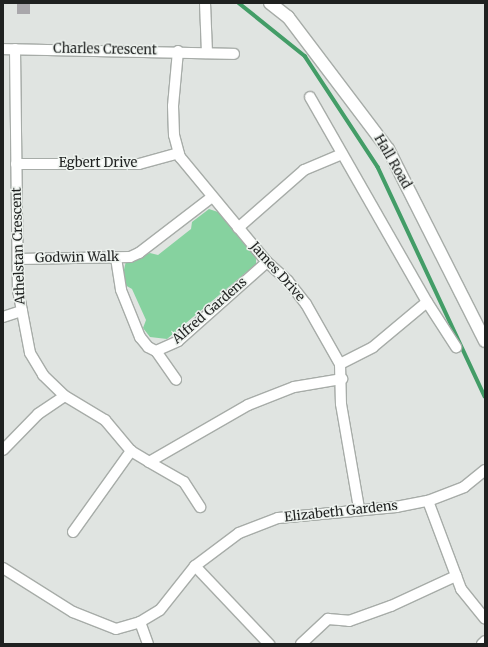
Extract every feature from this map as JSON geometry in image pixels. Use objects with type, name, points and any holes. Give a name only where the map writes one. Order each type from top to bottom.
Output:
[{"type":"street","points":[[205,3],[206,53]]},
{"type":"street","name":"Hall Road","points":[[270,3],[288,17],[388,149],[485,341]]},
{"type":"street","name":"Charles Crescent","points":[[3,48],[178,51],[234,54]]},
{"type":"street","name":"Athelstan Crescent","points":[[14,49],[18,259],[22,311],[30,353],[43,376],[65,396],[105,420],[131,451],[184,482],[200,507]]},
{"type":"street","name":"James Drive","points":[[178,51],[173,106],[174,135],[179,153],[212,197],[238,228],[267,262],[288,281],[306,304],[340,364],[342,379],[341,404],[359,508]]},
{"type":"street","points":[[310,97],[390,234],[427,302],[456,347]]},
{"type":"street","name":"Egbert Drive","points":[[16,164],[139,164],[179,153]]},
{"type":"street","points":[[238,228],[304,170],[342,154]]},
{"type":"street","name":"Godwin Walk","points":[[18,259],[116,258],[139,253],[212,197]]},
{"type":"street","points":[[116,258],[121,290],[140,337],[148,347],[156,351],[176,380]]},
{"type":"street","name":"Alfred Gardens","points":[[156,351],[178,341],[267,262]]},
{"type":"street","points":[[340,364],[373,347],[427,302]]},
{"type":"street","points":[[3,316],[22,311]]},
{"type":"street","points":[[149,462],[248,405],[294,387],[342,379]]},
{"type":"street","points":[[3,450],[38,414],[65,396]]},
{"type":"street","points":[[73,532],[131,451]]},
{"type":"street","name":"Elizabeth Gardens","points":[[3,568],[92,621],[116,628],[140,622],[160,610],[195,566],[239,533],[278,518],[359,508],[396,507],[428,501],[464,487],[485,470]]},
{"type":"street","points":[[428,501],[461,589],[485,619]]},
{"type":"street","points":[[195,566],[269,644]]},
{"type":"street","points":[[301,644],[328,619],[349,621],[391,606],[456,576]]},
{"type":"street","points":[[140,622],[148,644]]},
{"type":"street","points":[[482,644],[485,641]]},
{"type":"green space","points":[[209,209],[218,212],[256,255],[256,264],[167,339],[150,337],[143,328],[146,320],[132,289],[125,285],[123,274],[126,261],[150,253],[158,255],[191,229],[192,222]]},
{"type":"building","points":[[17,3],[30,3],[30,14],[17,14]]},
{"type":"waterway","points":[[239,3],[305,56],[378,167],[485,396]]}]
